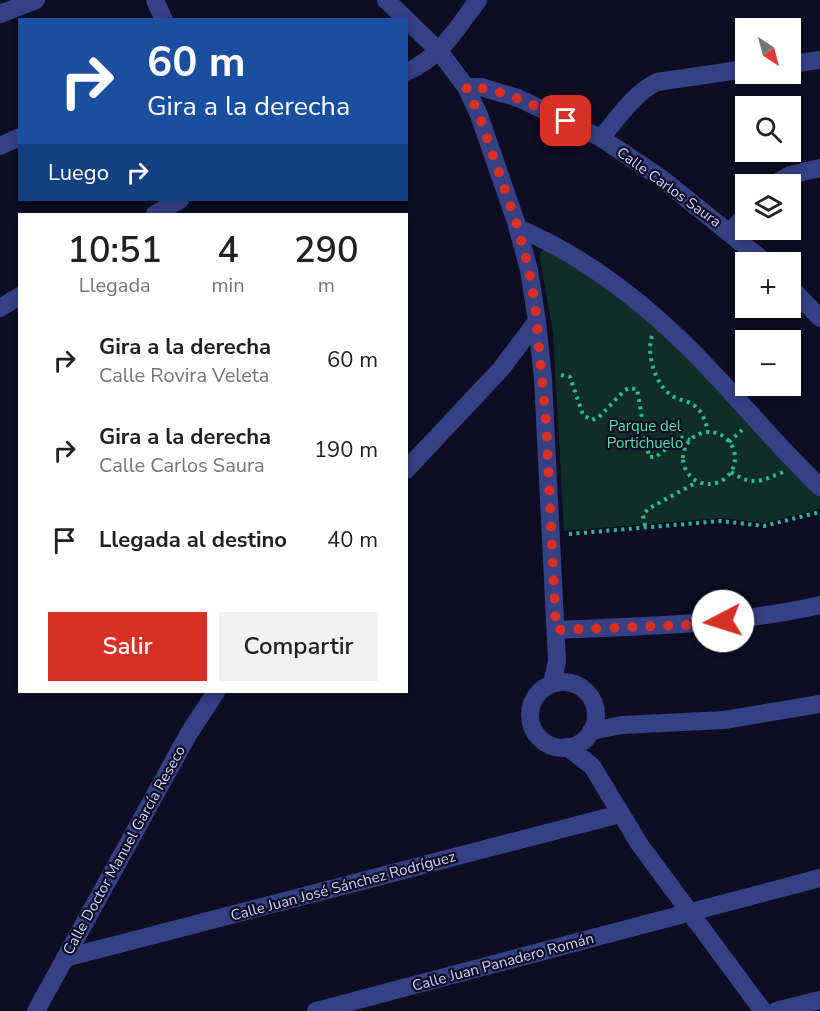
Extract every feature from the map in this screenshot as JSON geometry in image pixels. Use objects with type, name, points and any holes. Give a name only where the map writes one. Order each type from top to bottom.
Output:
[{"type":"street","points":[[0,14],[36,0]]},
{"type":"street","points":[[155,0],[163,18]]},
{"type":"street","points":[[386,0],[405,18]]},
{"type":"street","points":[[408,71],[430,59],[439,51],[478,0]]},
{"type":"street","points":[[408,21],[439,51],[466,87],[479,115],[518,228],[529,270],[543,375],[560,683]]},
{"type":"street","points":[[801,63],[820,60]]},
{"type":"street","points":[[601,138],[645,88],[657,82],[735,71]]},
{"type":"street","name":"Calle Carlos Saura","points":[[466,87],[481,87],[518,98],[601,138],[662,178],[753,252]]},
{"type":"street","points":[[0,146],[18,138]]},
{"type":"street","points":[[794,174],[820,168]]},
{"type":"street","points":[[157,213],[178,201]]},
{"type":"street","points":[[729,232],[735,226]]},
{"type":"street","points":[[518,228],[548,241],[591,267],[662,322],[710,369],[794,463],[820,488]]},
{"type":"street","points":[[0,308],[18,297]]},
{"type":"street","points":[[801,298],[820,318]]},
{"type":"street","points":[[408,468],[501,369],[537,321]]},
{"type":"street","points":[[556,630],[720,622],[820,606]]},
{"type":"street","points":[[592,766],[590,732],[596,712],[589,695],[576,684],[560,683],[543,689],[535,697],[531,707],[532,728],[546,743],[556,747],[575,745],[590,732],[622,725],[724,720],[820,704]]},
{"type":"street","name":"Calle Doctor Manuel García Reseco","points":[[36,1011],[189,733],[215,693]]},
{"type":"street","points":[[596,712],[622,725]]},
{"type":"street","points":[[567,747],[592,766],[640,844],[763,1011]]},
{"type":"street","name":"Calle Juan José Sánchez Rodríguez","points":[[65,958],[620,814]]},
{"type":"street","name":"Calle Juan Panadero Román","points":[[316,1011],[820,878]]},
{"type":"street","points":[[776,1011],[820,1000]]},
{"type":"path","points":[[662,322],[651,338],[651,360],[670,394],[691,402],[697,407],[708,432]]},
{"type":"path","points":[[543,375],[570,377],[583,415],[592,420],[599,417],[625,390],[637,389],[649,457],[656,457],[680,437],[690,440]]},
{"type":"path","points":[[708,432],[720,434],[727,439],[735,455],[731,472],[717,483],[709,484],[698,482],[684,466],[684,450],[690,440],[708,432]]},
{"type":"path","points":[[731,472],[742,479],[754,482],[784,472],[794,463]]},
{"type":"path","points":[[645,526],[643,515],[648,509],[698,482]]},
{"type":"path","points":[[552,535],[721,520],[764,526],[820,512]]},
{"type":"green space","name":"Parque del Portichuelo","points":[[545,249],[571,263],[610,291],[667,338],[745,415],[820,495],[820,509],[765,523],[721,518],[564,531],[553,332],[539,254]]},
{"type":"route","points":[[566,121],[501,92],[481,87],[466,87],[479,115],[516,222],[529,270],[535,305],[546,421],[556,630],[686,625],[723,621]]}]
